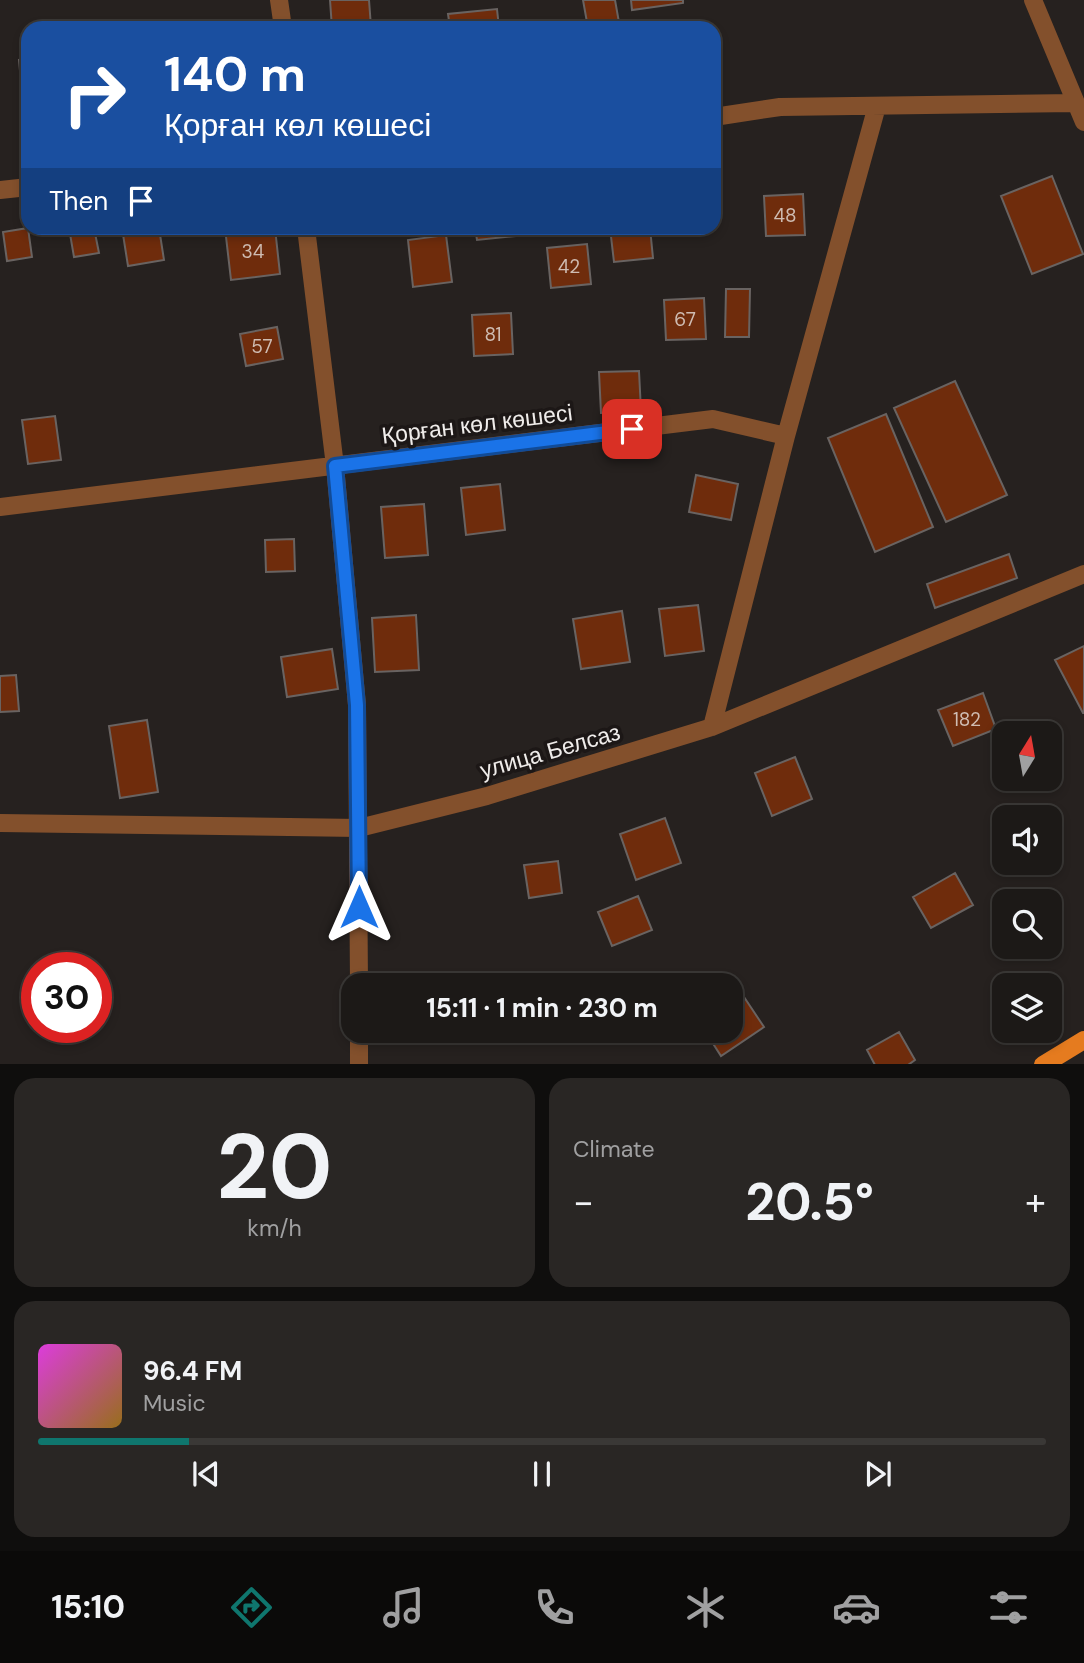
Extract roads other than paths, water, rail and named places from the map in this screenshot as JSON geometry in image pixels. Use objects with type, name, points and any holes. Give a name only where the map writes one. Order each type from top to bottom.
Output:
[{"type":"main road","points":[[1045,1064],[1084,1040]]},
{"type":"street","points":[[279,0],[282,21]]},
{"type":"street","points":[[1033,0],[1084,122]]},
{"type":"street","points":[[721,116],[780,107],[1075,103]]},
{"type":"street","points":[[712,727],[786,436],[877,106]]},
{"type":"street","points":[[0,190],[21,188]]},
{"type":"street","points":[[307,235],[335,466],[357,705],[359,973]]},
{"type":"street","name":"Қорған көл көшесі","points":[[0,507],[713,419],[786,436]]},
{"type":"street","name":"улица Белсаз","points":[[0,822],[359,828],[486,796],[712,727],[1084,574]]},
{"type":"street","points":[[359,1043],[359,1064]]}]
